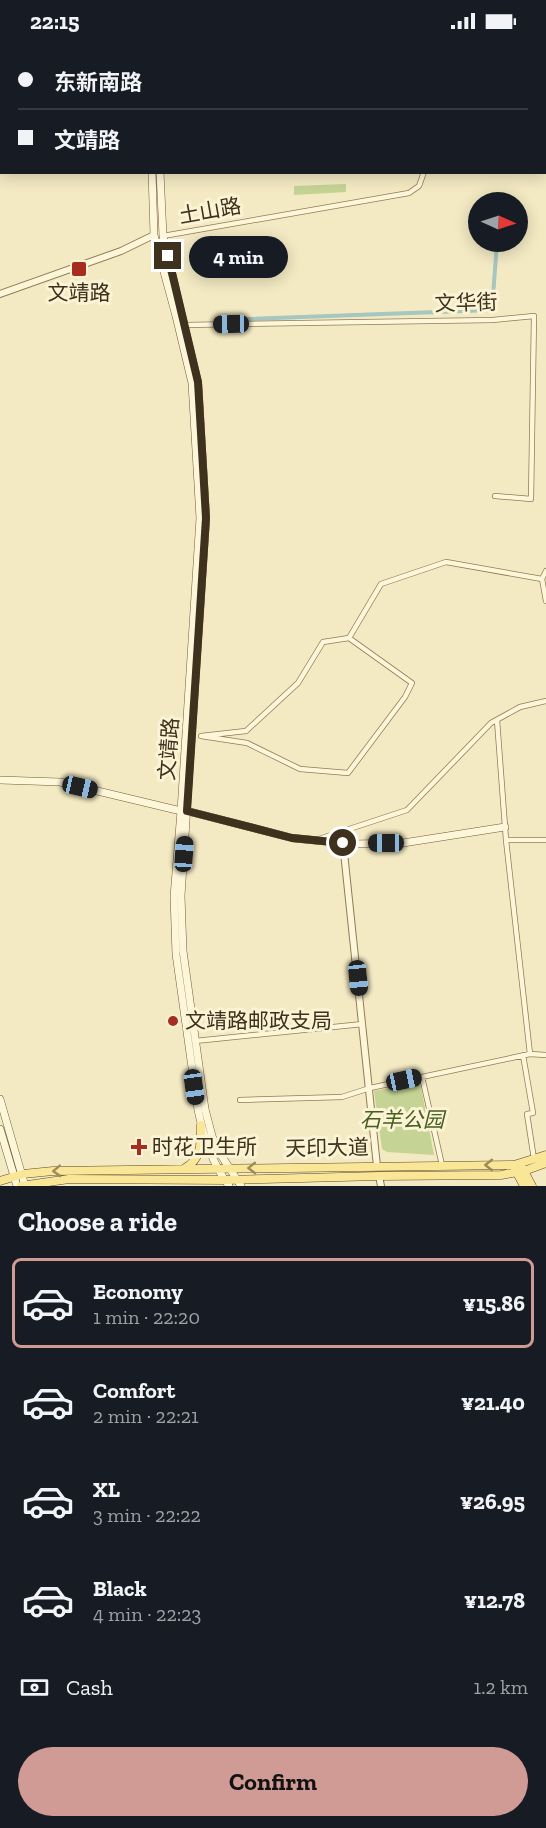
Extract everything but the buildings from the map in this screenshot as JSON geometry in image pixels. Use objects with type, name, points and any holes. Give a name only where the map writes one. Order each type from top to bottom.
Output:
[{"type":"main road","name":"文靖路","points":[[152,174],[154,236],[182,326]]},
{"type":"main road","name":"文靖路","points":[[160,174],[163,236],[192,383],[200,518],[184,811],[174,897],[176,954],[207,1121],[215,1144],[239,1183]]},
{"type":"main road","points":[[0,780],[60,782],[292,838],[343,843],[403,843],[505,827]]},
{"type":"main road","name":"文靖路","points":[[192,1042],[201,1125],[208,1151],[227,1183]]},
{"type":"main road","points":[[0,1099],[22,1186]]},
{"type":"main road","points":[[182,1169],[197,1157],[201,1143],[201,1125]]},
{"type":"main road","points":[[0,1129],[19,1175]]},
{"type":"main road","name":"天印大道","points":[[0,1181],[19,1175],[68,1170],[442,1165],[519,1168],[546,1155]]},
{"type":"main road","name":"天印大道","points":[[22,1186],[69,1179],[239,1183],[271,1179],[501,1175],[546,1162]]},
{"type":"main road","points":[[519,1168],[524,1186]]},
{"type":"main road","points":[[519,1168],[532,1186]]},
{"type":"main road","points":[[262,1186],[271,1179]]},
{"type":"street","name":"土山路","points":[[0,294],[121,251],[154,236],[409,193],[419,186],[422,174]]},
{"type":"street","name":"文华街","points":[[182,326],[493,320],[534,316],[531,499],[495,496]]},
{"type":"street","points":[[349,638],[381,584],[446,562],[542,579]]},
{"type":"street","points":[[546,571],[542,579],[546,601]]},
{"type":"street","points":[[349,638],[412,683],[405,697],[348,773],[300,769],[247,743],[201,736],[246,731],[298,683],[323,642],[349,638]]},
{"type":"street","points":[[317,840],[407,810],[491,723],[520,707],[546,701]]},
{"type":"street","points":[[497,720],[506,840],[530,1054]]},
{"type":"street","points":[[506,840],[546,840]]},
{"type":"street","points":[[343,843],[377,1166]]},
{"type":"street","points":[[192,1042],[363,1023]]},
{"type":"street","points":[[240,1100],[342,1097],[370,1088],[523,1055],[546,1055]]},
{"type":"street","points":[[523,1055],[533,1113],[528,1114],[534,1159]]},
{"type":"street","points":[[422,1077],[442,1165]]},
{"type":"street","points":[[379,1176],[381,1186]]},
{"type":"green space","points":[[346,184],[346,192],[294,195],[294,186]]},
{"type":"green space","name":"石羊公园","points":[[420,1082],[434,1155],[387,1152],[382,1149],[374,1091]]},
{"type":"waterway","points":[[221,320],[492,310],[496,252]]},
{"type":"place","name":"文靖路","points":[[79,269]]},
{"type":"place","name":"文靖路邮政支局","points":[[173,1021]]},
{"type":"place","name":"时花卫生所","points":[[139,1147]]},
{"type":"route","points":[[168,256],[198,382],[206,518],[187,811],[292,838],[343,843]]}]
